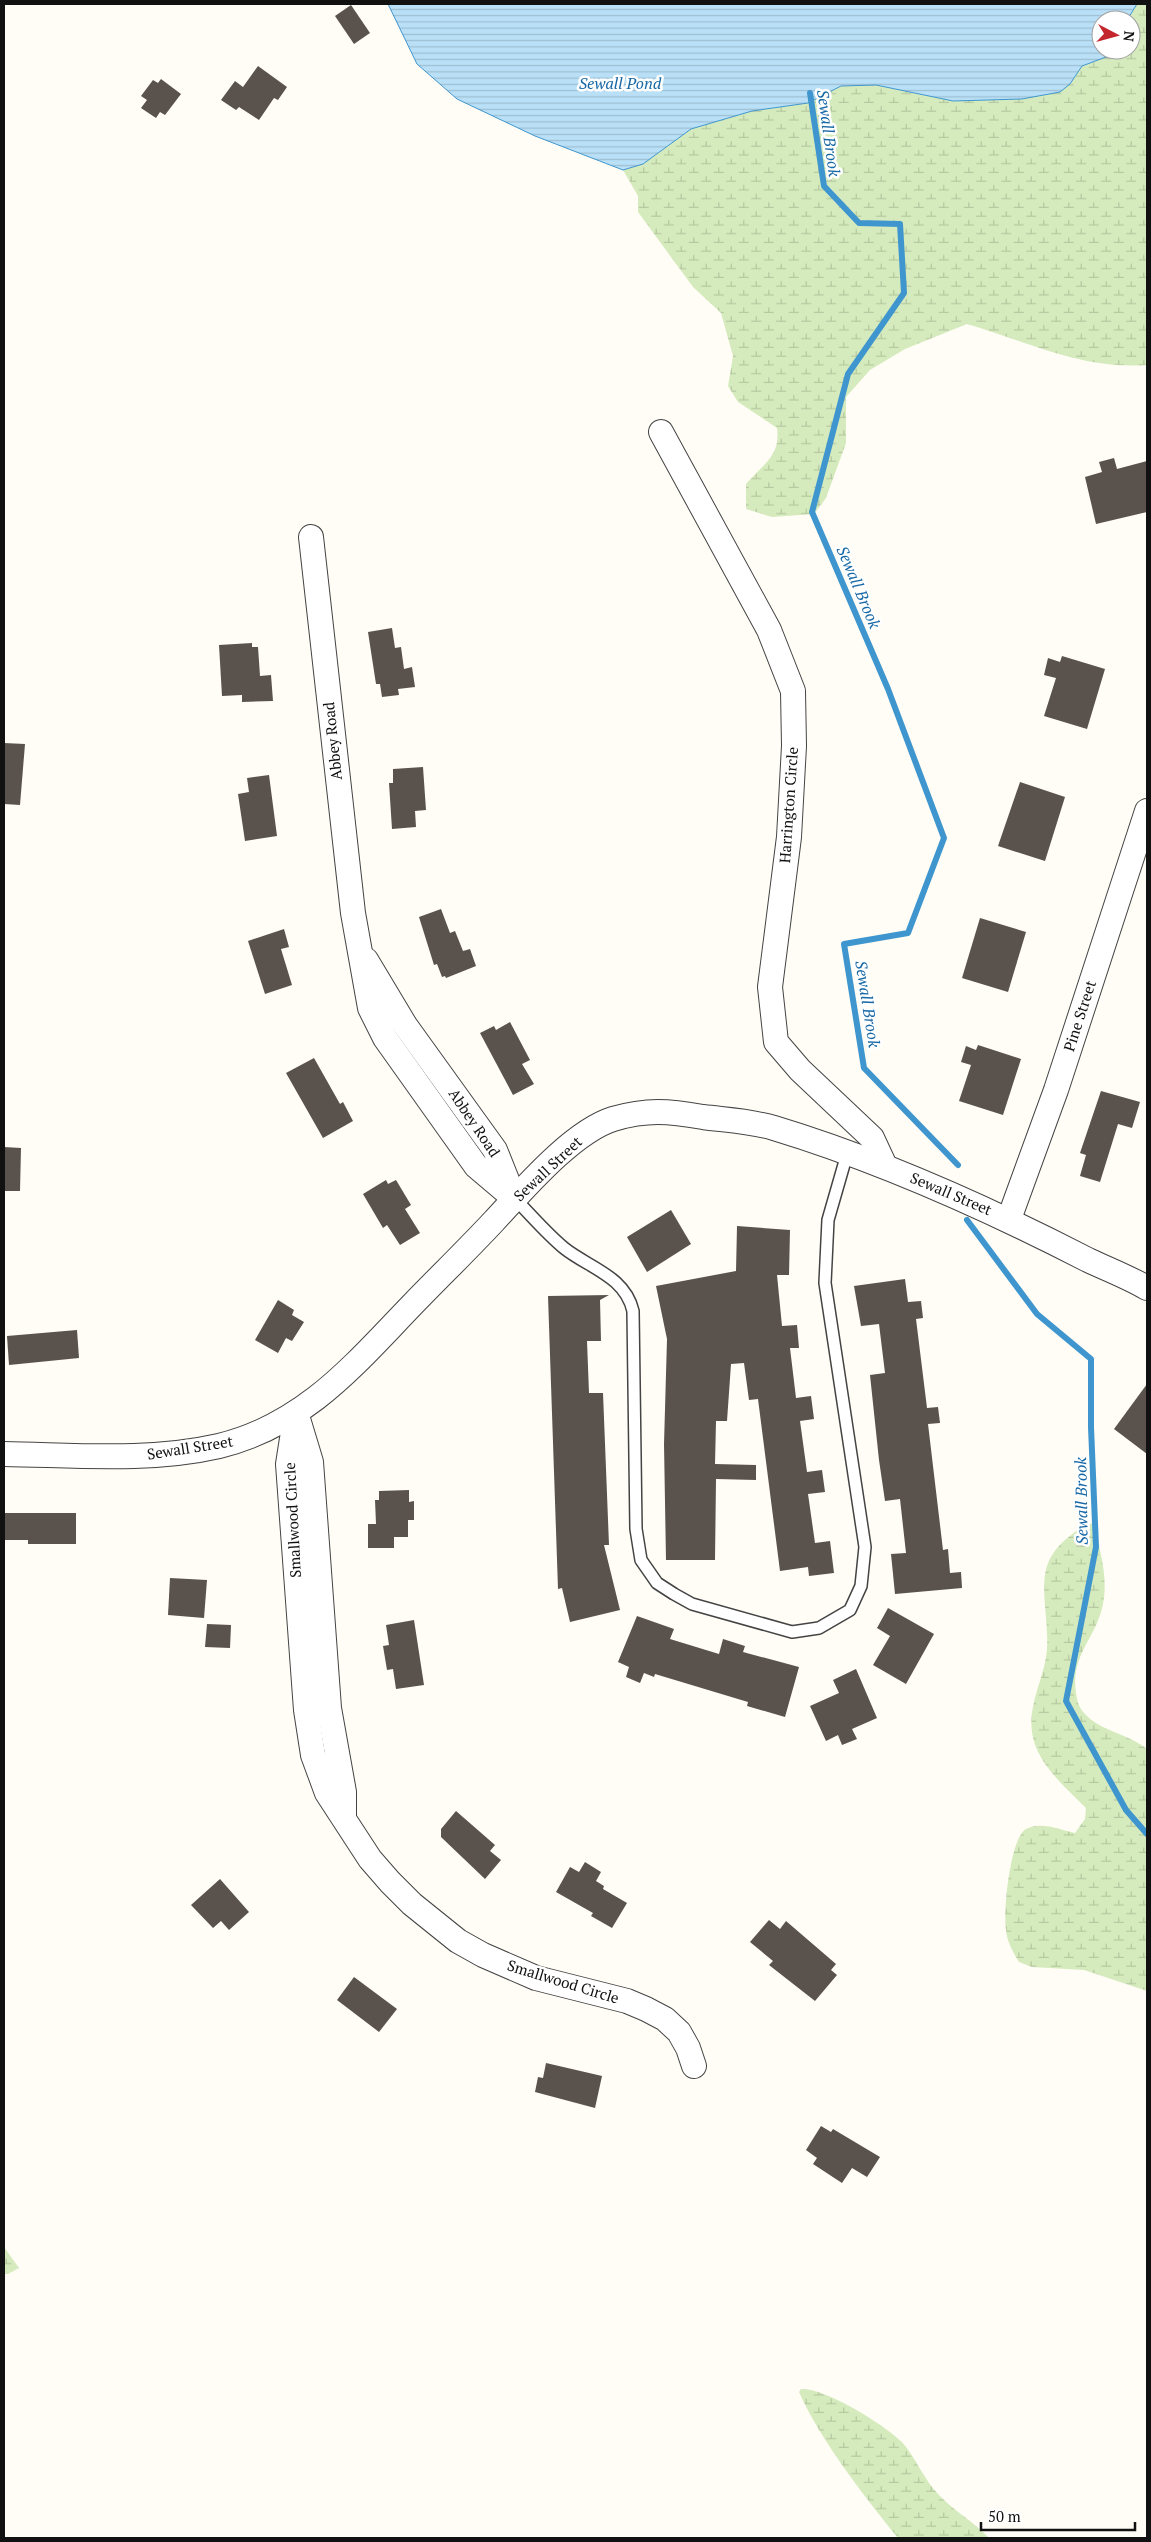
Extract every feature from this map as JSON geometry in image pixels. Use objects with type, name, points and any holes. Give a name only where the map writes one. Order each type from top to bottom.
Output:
[{"type":"street","name":"Harrington Circle","points":[[661,432],[769,630],[793,691],[794,746],[789,837],[770,987],[776,1042],[800,1070],[872,1138],[884,1166]]},
{"type":"street","name":"Abbey Road","points":[[311,537],[353,913],[365,990],[370,1008],[385,1038],[454,1113],[496,1150],[515,1199]]},
{"type":"street","name":"Pine Street","points":[[1009,1219],[1056,1090],[1147,811]]},
{"type":"street","name":"Abbey Road","points":[[359,945],[375,977],[405,1025],[454,1113]]},
{"type":"street","name":"Sewall Street","points":[[4,1454],[108,1457],[202,1448],[250,1437],[296,1413],[327,1392],[372,1350],[558,1156],[592,1129],[609,1120],[640,1113],[674,1111],[773,1128],[884,1166],[1009,1219],[1147,1288]]},
{"type":"street","name":"Smallwood Circle","points":[[296,1413],[311,1462],[317,1709],[344,1792],[344,1816],[370,1859],[412,1904],[458,1940],[483,1955],[528,1974],[646,2009],[665,2019],[679,2032],[688,2048],[694,2066]]},
{"type":"lane","points":[[385,1038],[405,1025]]},
{"type":"lane","points":[[515,1199],[565,1249],[620,1284],[631,1300],[633,1310],[636,1529],[641,1560],[657,1583],[692,1604],[792,1632],[819,1628],[850,1610],[861,1586],[865,1547],[824,1283],[828,1220],[847,1154]]},
{"type":"green space","points":[[1137,4],[1147,4],[1147,365],[1123,365],[1077,359],[967,324],[905,349],[870,370],[846,397],[846,443],[826,498],[814,514],[772,517],[746,509],[746,484],[773,453],[778,438],[777,428],[738,402],[728,386],[733,356],[721,313],[693,287],[638,212],[638,196],[623,170],[643,164],[691,129],[752,111],[808,103],[841,86],[876,85],[953,101],[1070,84],[1082,66],[1098,60],[1141,60],[1141,10],[1133,10]]},
{"type":"green space","points":[[1089,1523],[1095,1529],[1105,1585],[1100,1616],[1080,1657],[1077,1668],[1075,1680],[1076,1693],[1080,1707],[1091,1720],[1147,1749],[1147,1991],[1084,1970],[1032,1967],[1019,1962],[1009,1943],[1006,1930],[1009,1876],[1020,1835],[1026,1829],[1038,1826],[1075,1833],[1085,1819],[1086,1808],[1053,1774],[1039,1754],[1031,1722],[1046,1657],[1047,1635],[1044,1587],[1047,1566],[1054,1552],[1070,1536]]},
{"type":"green space","points":[[4,2247],[19,2268],[8,2274],[4,2274]]},
{"type":"green space","points":[[801,2389],[811,2390],[839,2400],[869,2417],[894,2435],[907,2448],[929,2483],[939,2495],[989,2538],[898,2538],[831,2448],[808,2410],[799,2392]]},
{"type":"water","name":"Sewall Pond","points":[[388,4],[1137,4],[1133,10],[1091,10],[1091,60],[1098,60],[1082,66],[1070,84],[1060,92],[1022,99],[953,101],[876,85],[841,86],[808,103],[752,111],[691,129],[643,164],[623,170],[535,136],[457,99],[417,64]]},
{"type":"building","points":[[351,5],[370,33],[354,44],[335,16]]},
{"type":"building","points":[[258,66],[287,87],[278,100],[274,98],[259,120],[239,107],[236,110],[221,100],[235,81],[243,87]]},
{"type":"building","points":[[161,79],[181,94],[165,115],[160,112],[156,118],[141,108],[147,100],[141,96],[153,80],[158,83]]},
{"type":"building","points":[[1114,458],[1117,469],[1147,461],[1147,512],[1096,524],[1085,477],[1102,472],[1099,462]]},
{"type":"building","points":[[392,628],[395,648],[401,647],[404,669],[412,667],[415,687],[398,689],[399,695],[382,697],[380,684],[376,684],[368,632]]},
{"type":"building","points":[[252,643],[252,647],[258,647],[260,676],[271,675],[273,701],[242,702],[242,695],[222,696],[219,645]]},
{"type":"building","points":[[1062,656],[1105,669],[1087,729],[1044,716],[1056,678],[1044,675],[1048,658],[1060,662]]},
{"type":"building","points":[[4,743],[25,744],[20,805],[4,804]]},
{"type":"building","points":[[423,767],[426,810],[415,811],[416,827],[392,829],[389,783],[393,783],[393,769]]},
{"type":"building","points":[[269,775],[277,836],[245,841],[238,794],[249,792],[247,778]]},
{"type":"building","points":[[1020,782],[1065,797],[1045,861],[998,846]]},
{"type":"building","points":[[441,909],[450,933],[455,931],[463,951],[470,949],[476,966],[446,978],[445,976],[442,977],[437,964],[434,965],[419,917]]},
{"type":"building","points":[[980,918],[1026,932],[1008,992],[962,978]]},
{"type":"building","points":[[284,929],[289,947],[281,949],[292,985],[265,994],[248,941]]},
{"type":"building","points":[[510,1022],[530,1060],[522,1064],[534,1084],[513,1095],[480,1033],[494,1026],[496,1030]]},
{"type":"building","points":[[978,1045],[1021,1059],[1003,1115],[959,1101],[971,1065],[961,1062],[966,1046],[976,1050]]},
{"type":"building","points":[[314,1058],[340,1104],[343,1102],[353,1121],[323,1138],[286,1073]]},
{"type":"building","points":[[1101,1091],[1140,1102],[1132,1128],[1118,1124],[1100,1182],[1080,1176],[1086,1155],[1080,1153]]},
{"type":"building","points":[[4,1147],[21,1148],[20,1191],[4,1191]]},
{"type":"building","points":[[386,1180],[388,1184],[396,1180],[411,1205],[405,1209],[420,1233],[400,1245],[387,1225],[383,1228],[363,1194]]},
{"type":"building","points":[[671,1210],[691,1244],[647,1272],[627,1237]]},
{"type":"building","points":[[737,1226],[790,1230],[789,1275],[777,1275],[782,1326],[797,1325],[799,1348],[790,1348],[796,1398],[811,1396],[814,1419],[800,1421],[807,1472],[822,1470],[825,1492],[808,1494],[815,1543],[830,1541],[834,1573],[809,1576],[808,1567],[780,1571],[758,1399],[749,1400],[744,1363],[731,1364],[727,1421],[716,1421],[715,1464],[756,1465],[756,1480],[716,1479],[715,1560],[666,1560],[664,1444],[667,1339],[656,1286],[736,1271]]},
{"type":"building","points":[[905,1279],[908,1302],[921,1301],[923,1318],[916,1319],[927,1408],[938,1407],[940,1423],[928,1424],[943,1550],[948,1549],[950,1573],[961,1572],[962,1588],[895,1594],[891,1554],[906,1553],[900,1499],[885,1501],[879,1460],[870,1375],[885,1373],[879,1324],[861,1326],[854,1286]]},
{"type":"building","points":[[609,1295],[600,1300],[601,1341],[587,1341],[589,1393],[603,1393],[609,1545],[604,1545],[620,1610],[570,1622],[562,1588],[558,1589],[548,1296]]},
{"type":"building","points":[[278,1300],[294,1310],[292,1315],[304,1322],[292,1341],[286,1338],[278,1353],[255,1340]]},
{"type":"building","points":[[77,1330],[79,1358],[9,1365],[7,1336]]},
{"type":"building","points":[[1147,1384],[1147,1454],[1114,1429]]},
{"type":"building","points":[[409,1490],[409,1502],[414,1501],[414,1520],[408,1520],[408,1537],[394,1537],[394,1548],[368,1548],[368,1524],[376,1524],[375,1500],[379,1500],[379,1491]]},
{"type":"building","points":[[4,1513],[76,1513],[76,1544],[28,1544],[28,1540],[4,1540]]},
{"type":"building","points":[[170,1578],[207,1580],[204,1618],[168,1615]]},
{"type":"building","points":[[888,1608],[934,1634],[906,1684],[873,1665],[890,1636],[877,1628]]},
{"type":"building","points":[[637,1616],[674,1629],[670,1639],[719,1654],[723,1639],[745,1646],[743,1652],[799,1667],[785,1717],[747,1706],[748,1702],[655,1674],[654,1677],[644,1673],[640,1683],[626,1677],[629,1667],[618,1662]]},
{"type":"building","points":[[414,1620],[424,1685],[396,1689],[393,1669],[387,1670],[383,1646],[389,1645],[386,1625]]},
{"type":"building","points":[[207,1624],[231,1625],[230,1648],[205,1647]]},
{"type":"building","points":[[856,1669],[877,1718],[852,1729],[857,1739],[842,1745],[838,1735],[826,1741],[810,1706],[839,1693],[833,1680]]},
{"type":"building","points":[[456,1811],[495,1845],[490,1851],[501,1860],[485,1879],[441,1837],[441,1829]]},
{"type":"building","points":[[585,1862],[601,1872],[596,1881],[604,1886],[603,1889],[627,1903],[612,1928],[591,1916],[593,1913],[556,1892],[570,1867],[579,1872]]},
{"type":"building","points":[[220,1879],[249,1912],[229,1930],[221,1921],[213,1928],[191,1905]]},
{"type":"building","points":[[769,1920],[780,1929],[786,1921],[836,1964],[831,1970],[837,1975],[815,2001],[769,1965],[773,1961],[750,1942]]},
{"type":"building","points":[[354,1977],[397,2009],[379,2032],[337,2000]]},
{"type":"building","points":[[546,2063],[602,2076],[595,2108],[535,2092],[538,2077],[543,2078]]},
{"type":"building","points":[[821,2126],[831,2132],[833,2129],[880,2157],[867,2177],[852,2168],[842,2183],[813,2164],[817,2158],[806,2150]]},
{"type":"waterway","name":"Sewall Brook","points":[[810,93],[824,186],[859,223],[900,224],[904,293],[848,374],[812,512],[888,689],[944,838],[908,933],[844,944],[864,1068],[958,1165]]},
{"type":"waterway","name":"Sewall Brook","points":[[967,1220],[1037,1314],[1091,1359],[1091,1427],[1096,1547],[1066,1701],[1126,1810],[1147,1834]]}]
